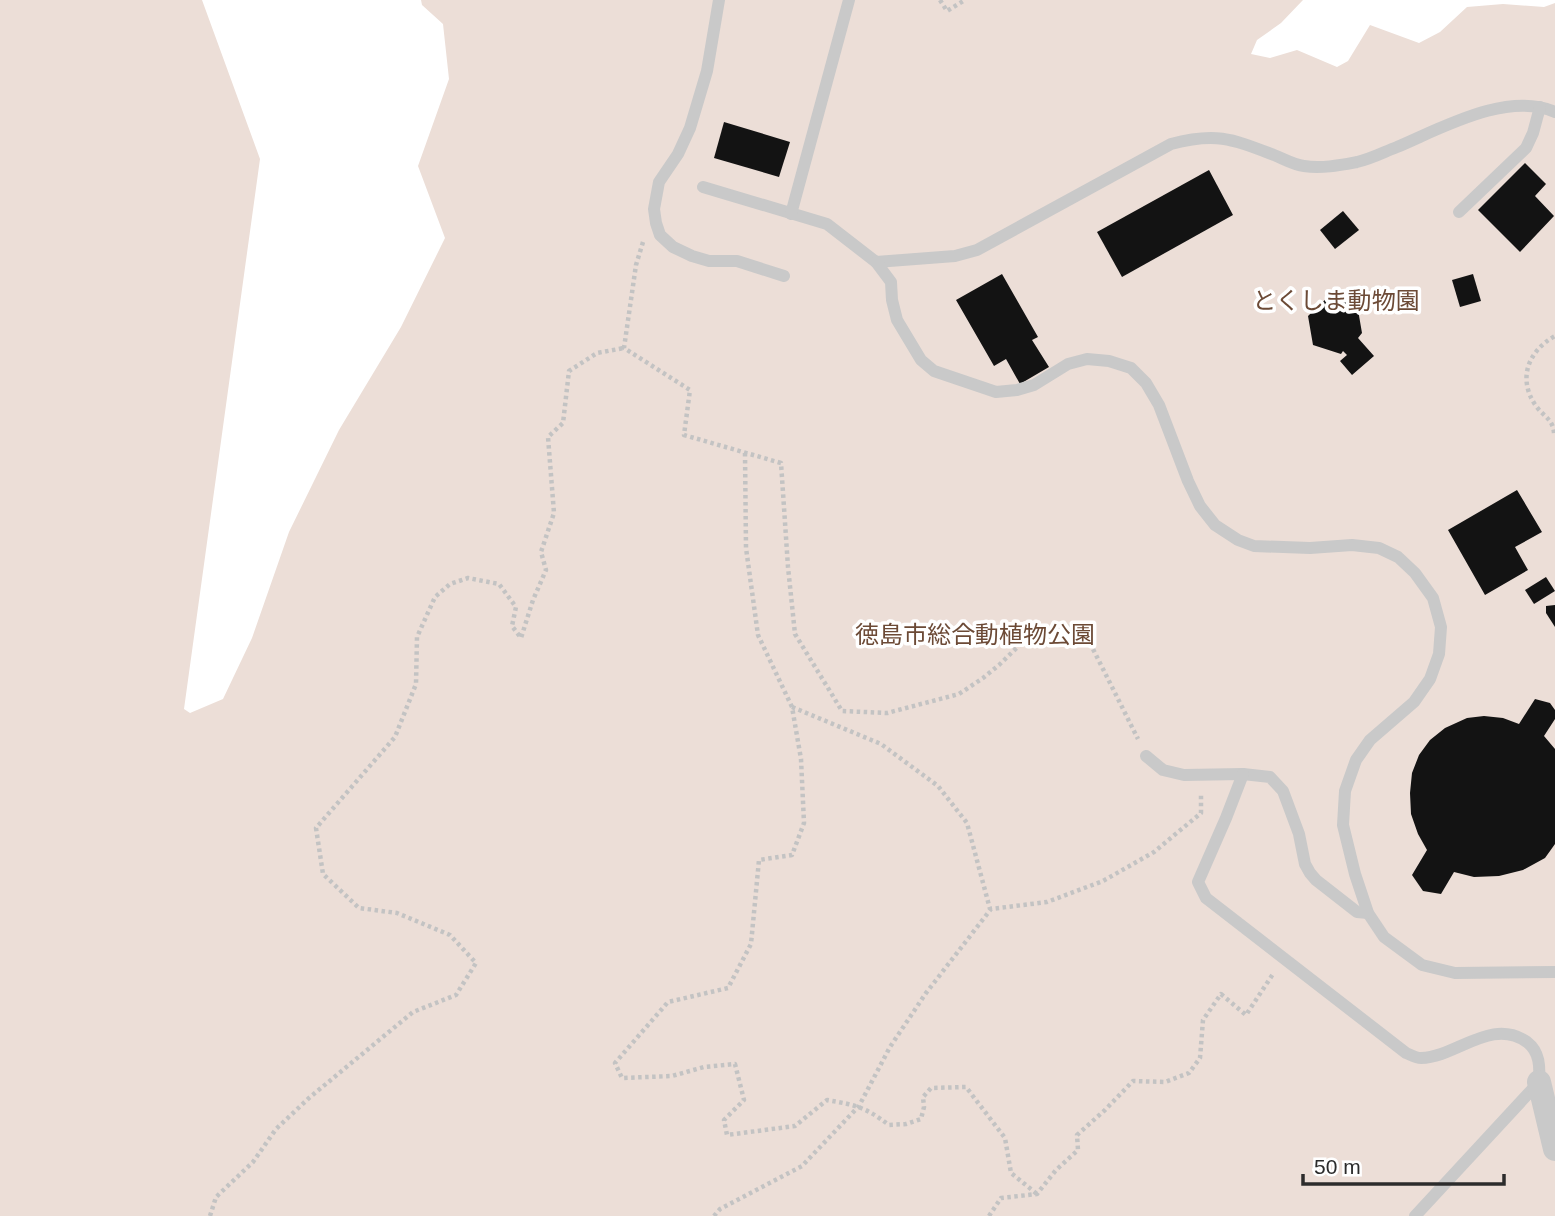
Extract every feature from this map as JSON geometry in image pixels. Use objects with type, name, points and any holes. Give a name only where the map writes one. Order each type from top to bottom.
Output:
[{"type":"street","points":[[1539,1082],[1555,1149]]},
{"type":"lane","points":[[719,0],[707,71],[690,128],[678,154],[659,182],[654,209],[656,223],[660,235],[673,247],[692,256],[709,261],[737,261],[783,276]]},
{"type":"lane","points":[[791,214],[849,0]]},
{"type":"lane","points":[[876,262],[954,256],[977,250],[1171,144],[1187,140],[1226,138],[1302,166],[1318,167],[1360,161],[1471,115],[1494,109],[1518,106],[1555,111]]},
{"type":"lane","points":[[1459,212],[1526,148],[1540,107]]},
{"type":"lane","points":[[703,187],[827,224],[876,262],[891,282],[897,320],[921,359],[934,371],[996,392],[1034,385],[1068,364],[1087,359],[1110,361],[1131,369],[1146,383],[1159,405],[1200,506],[1215,525],[1238,540],[1254,546],[1310,548],[1352,545],[1380,548],[1398,557],[1415,573],[1433,598],[1441,627],[1439,654],[1430,679],[1414,702],[1370,740],[1356,760],[1345,791],[1343,825],[1367,913],[1384,937],[1422,965],[1455,973],[1555,972]]},
{"type":"lane","points":[[1146,756],[1163,770],[1184,775],[1243,774],[1270,778],[1283,791],[1299,834],[1304,864],[1310,873],[1357,912],[1367,913]]},
{"type":"lane","points":[[1243,774],[1198,882],[1206,898],[1406,1053],[1418,1058],[1434,1056],[1497,1033],[1518,1037],[1534,1047],[1540,1065],[1539,1082],[1415,1216]]},
{"type":"path","points":[[940,0],[947,12],[965,0]]},
{"type":"path","points":[[624,348],[636,265],[654,209]]},
{"type":"path","points":[[1554,433],[1550,420],[1537,408],[1526,380],[1530,359],[1555,335]]},
{"type":"path","points":[[210,1216],[216,1197],[253,1162],[276,1129],[309,1098],[413,1012],[456,995],[476,964],[450,935],[397,914],[359,908],[323,874],[316,828],[395,737],[416,684],[417,637],[435,597],[450,584],[468,578],[499,584],[516,607],[512,626],[522,638],[545,570],[541,552],[554,513],[548,437],[563,423],[569,371],[597,353],[624,348],[690,390],[684,435],[781,463],[795,634],[842,711],[887,713],[959,694],[999,665],[1033,632],[1073,626],[1090,643],[1146,756]]},
{"type":"path","points":[[745,453],[746,548],[758,635],[792,707],[801,759],[804,823],[792,855],[759,860],[751,944],[728,988],[668,1002],[615,1063],[622,1078],[672,1076],[704,1067],[735,1064],[744,1100],[724,1120],[727,1135],[794,1126],[827,1100],[859,1106],[889,1125],[906,1124],[920,1119],[924,1107],[923,1097],[931,1088],[966,1087],[1005,1138],[1012,1172],[1037,1194]]},
{"type":"path","points":[[792,707],[881,744],[939,786],[967,824],[990,910]]},
{"type":"path","points":[[714,1216],[720,1209],[802,1166],[859,1106],[890,1047],[926,993],[990,910],[1047,902],[1103,881],[1154,852],[1201,813],[1201,774]]},
{"type":"path","points":[[989,1216],[1001,1198],[1037,1194],[1056,1170],[1078,1150],[1077,1135],[1133,1080],[1165,1082],[1189,1073],[1200,1058],[1203,1020],[1221,994],[1246,1015],[1283,959]]},
{"type":"green space","name":"徳島市総合動植物公園","points":[[0,0],[202,0],[260,159],[184,709],[190,713],[223,699],[252,638],[289,532],[339,430],[401,327],[445,238],[418,166],[449,79],[443,24],[422,5],[421,0],[1303,0],[1281,23],[1257,40],[1251,54],[1270,58],[1297,50],[1337,67],[1348,61],[1370,25],[1419,43],[1440,32],[1467,7],[1503,4],[1544,7],[1555,3],[1555,1216],[0,1216]]},
{"type":"building","points":[[724,122],[790,142],[779,177],[714,158]]},
{"type":"building","points":[[1525,163],[1546,184],[1535,196],[1554,216],[1520,252],[1478,210]]},
{"type":"building","points":[[1209,170],[1233,215],[1122,277],[1097,232]]},
{"type":"building","points":[[1343,211],[1359,230],[1335,249],[1320,230]]},
{"type":"building","points":[[1002,274],[1038,337],[1032,340],[1049,367],[1020,384],[1006,359],[994,366],[956,300]]},
{"type":"building","points":[[1473,274],[1481,301],[1460,307],[1452,280]]},
{"type":"building","points":[[1328,297],[1357,304],[1362,333],[1358,338],[1374,356],[1352,375],[1340,361],[1347,355],[1343,351],[1341,354],[1313,345],[1308,316]]},
{"type":"building","points":[[1517,490],[1542,532],[1515,547],[1528,570],[1485,595],[1448,530]]},
{"type":"building","points":[[1546,577],[1555,591],[1534,604],[1525,590]]},
{"type":"building","points":[[1555,605],[1555,627],[1546,613],[1546,606]]},
{"type":"building","points":[[1535,699],[1550,703],[1555,710],[1555,719],[1544,736],[1555,749],[1555,844],[1545,858],[1523,870],[1499,876],[1474,877],[1454,872],[1441,894],[1423,891],[1412,875],[1427,850],[1411,814],[1412,773],[1419,755],[1430,740],[1445,728],[1467,718],[1503,718],[1519,724]]},
{"type":"park label","name":"とくしま動物園","points":[[1336,301]]}]
